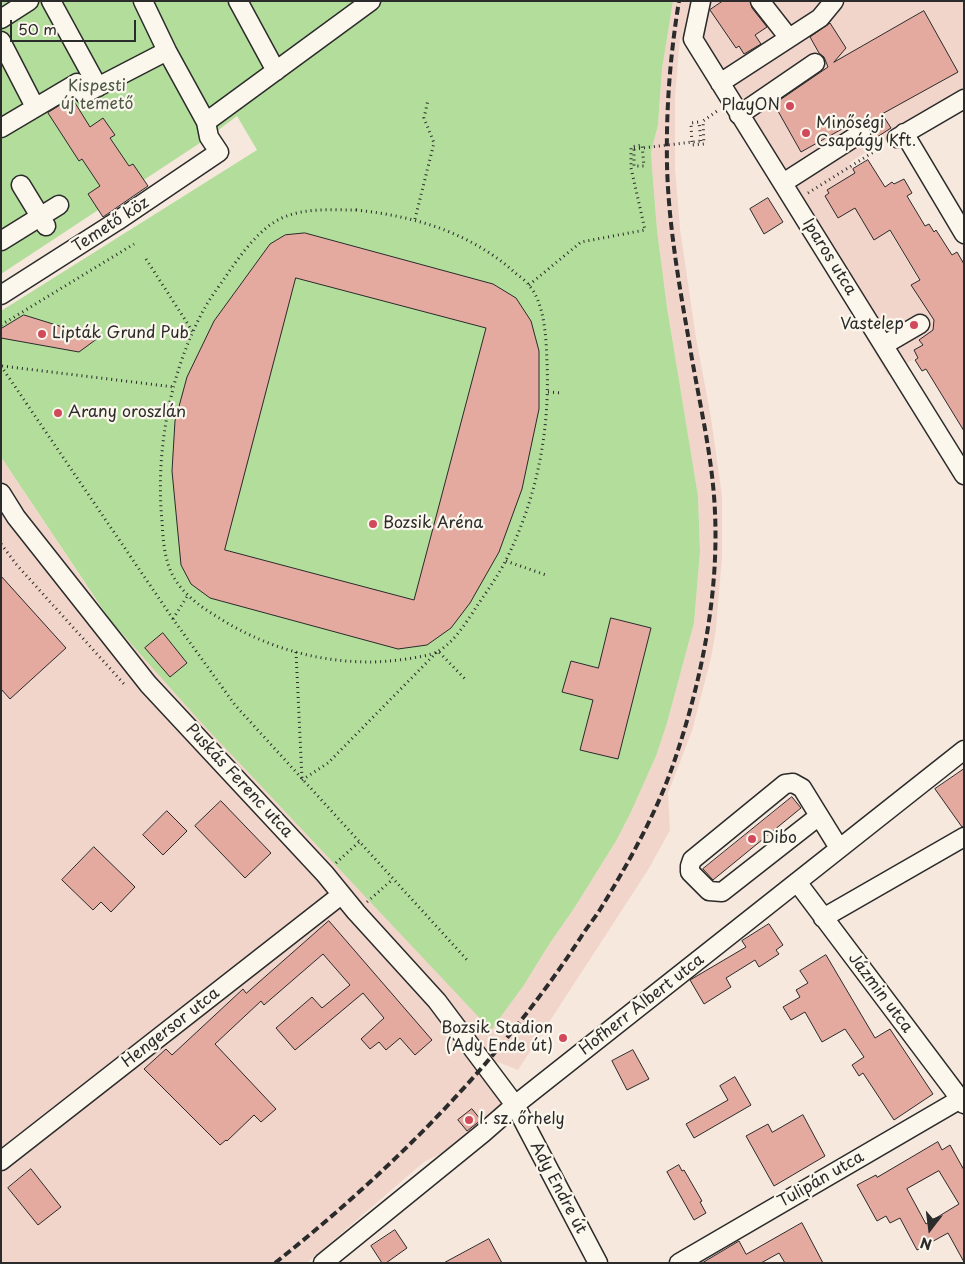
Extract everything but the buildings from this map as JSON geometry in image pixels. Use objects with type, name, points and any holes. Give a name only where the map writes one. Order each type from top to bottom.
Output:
[{"type":"street","points":[[1,18],[29,1]]},
{"type":"street","points":[[51,1],[98,87]]},
{"type":"street","points":[[143,1],[167,51],[206,122],[371,1]]},
{"type":"street","points":[[238,1],[276,71]]},
{"type":"street","name":"Iparos utca","points":[[701,1],[693,39],[964,475]]},
{"type":"street","points":[[760,1],[789,38]]},
{"type":"street","points":[[720,83],[820,18],[834,1]]},
{"type":"street","points":[[1,41],[35,107]]},
{"type":"street","points":[[1,128],[77,82],[84,94],[167,51]]},
{"type":"street","points":[[739,114],[815,63]]},
{"type":"street","points":[[964,99],[900,136],[964,234]]},
{"type":"street","name":"Temető köz","points":[[1,295],[117,221],[219,152],[210,137],[206,122]]},
{"type":"street","points":[[782,183],[861,134]]},
{"type":"street","points":[[21,185],[43,222]]},
{"type":"street","points":[[1,241],[43,222],[59,205]]},
{"type":"street","points":[[884,345],[920,324]]},
{"type":"street","name":"Puskás Ferenc utca","points":[[1,493],[16,517],[148,684],[325,874],[341,895],[437,1001],[485,1063]]},
{"type":"street","name":"Hofherr Albert utca","points":[[323,1263],[515,1105],[964,750]]},
{"type":"street","points":[[819,816],[722,892],[709,891],[690,872],[692,860],[785,784],[793,783],[802,788],[839,848]]},
{"type":"street","points":[[823,918],[964,837]]},
{"type":"street","name":"Jázmin utca","points":[[797,882],[962,1100]]},
{"type":"street","name":"Hengersor utca","points":[[1,1161],[341,895]]},
{"type":"street","name":"Ady Endre út","points":[[485,1063],[515,1105],[598,1263]]},
{"type":"street","name":"Tulipán utca","points":[[679,1263],[962,1100]]},
{"type":"path","points":[[414,219],[434,143],[424,118],[428,100]]},
{"type":"path","points":[[529,284],[581,242],[645,230],[631,168],[631,147],[642,146],[644,166],[634,166],[634,149],[701,141],[699,122],[691,123],[692,145],[704,144],[703,121]]},
{"type":"path","points":[[794,202],[900,136]]},
{"type":"path","points":[[302,780],[328,763],[438,651],[454,638],[506,561],[533,493],[541,458],[548,392],[546,338],[543,315],[529,284],[498,258],[465,239],[436,226],[388,213],[317,210],[292,214],[276,221],[258,234],[207,304],[193,332],[174,387],[161,449],[159,496],[164,545],[172,574],[188,595],[207,611],[238,630],[269,645],[335,661],[374,662],[412,658],[438,651]]},
{"type":"path","points":[[1,325],[134,244]]},
{"type":"path","points":[[146,259],[193,332]]},
{"type":"path","points":[[1,366],[174,387]]},
{"type":"path","points":[[1,366],[173,619],[235,705],[468,961]]},
{"type":"path","points":[[548,392],[562,393]]},
{"type":"path","points":[[1,544],[16,564],[126,686],[148,684]]},
{"type":"path","points":[[506,561],[546,575]]},
{"type":"path","points":[[173,619],[188,595]]},
{"type":"path","points":[[438,651],[467,681]]},
{"type":"path","points":[[296,652],[302,780]]},
{"type":"path","points":[[325,874],[358,842]]},
{"type":"path","points":[[356,912],[393,879]]},
{"type":"shaded area","points":[[673,1],[964,1],[964,90],[849,163],[952,336],[888,375],[786,202],[680,38],[675,97],[675,169],[680,229],[722,496],[722,556],[716,629],[711,658],[692,731],[668,793],[670,830],[648,870],[518,1070],[498,1062],[489,1075],[506,1101],[448,1150],[424,1162],[307,1263],[1,1263],[1,457],[110,621],[491,1029],[524,985],[575,907],[616,841],[631,812],[656,756],[667,723],[694,623],[700,552],[698,496],[667,307],[657,230],[651,152],[658,125],[662,69]]},
{"type":"green space","name":"Bozsik Aréna","points":[[1,1],[673,1],[662,69],[658,125],[651,152],[657,230],[667,307],[698,496],[700,552],[694,623],[667,723],[656,756],[631,812],[616,841],[575,907],[524,985],[491,1030],[197,718],[110,620],[1,457],[1,311],[257,150],[237,116],[209,137],[1,274]]},
{"type":"railway","points":[[275,1263],[361,1191],[402,1152],[479,1071],[515,1028],[586,930],[622,873],[660,799],[674,762],[701,664],[712,597],[715,563],[714,496],[710,457],[678,275],[668,185],[668,103],[673,42],[679,1]]},
{"type":"place","name":"PlayON","points":[[790,106]]},
{"type":"place","name":"Minőségi Csapágy Kft.","points":[[806,133]]},
{"type":"place","name":"Vastelep","points":[[914,325]]},
{"type":"place","name":"Lipták Grund Pub","points":[[42,334]]},
{"type":"place","name":"Arany oroszlán","points":[[58,413]]},
{"type":"place","name":"Bozsik Aréna","points":[[373,524]]},
{"type":"place","name":"Dibo","points":[[752,839]]},
{"type":"place","name":"Bozsik Stadion (Ady Ende út)","points":[[563,1038]]},
{"type":"place","name":"I. sz. őrhely","points":[[469,1120]]},
{"type":"park label","name":"Kispesti új temető","points":[[97,96]]}]
